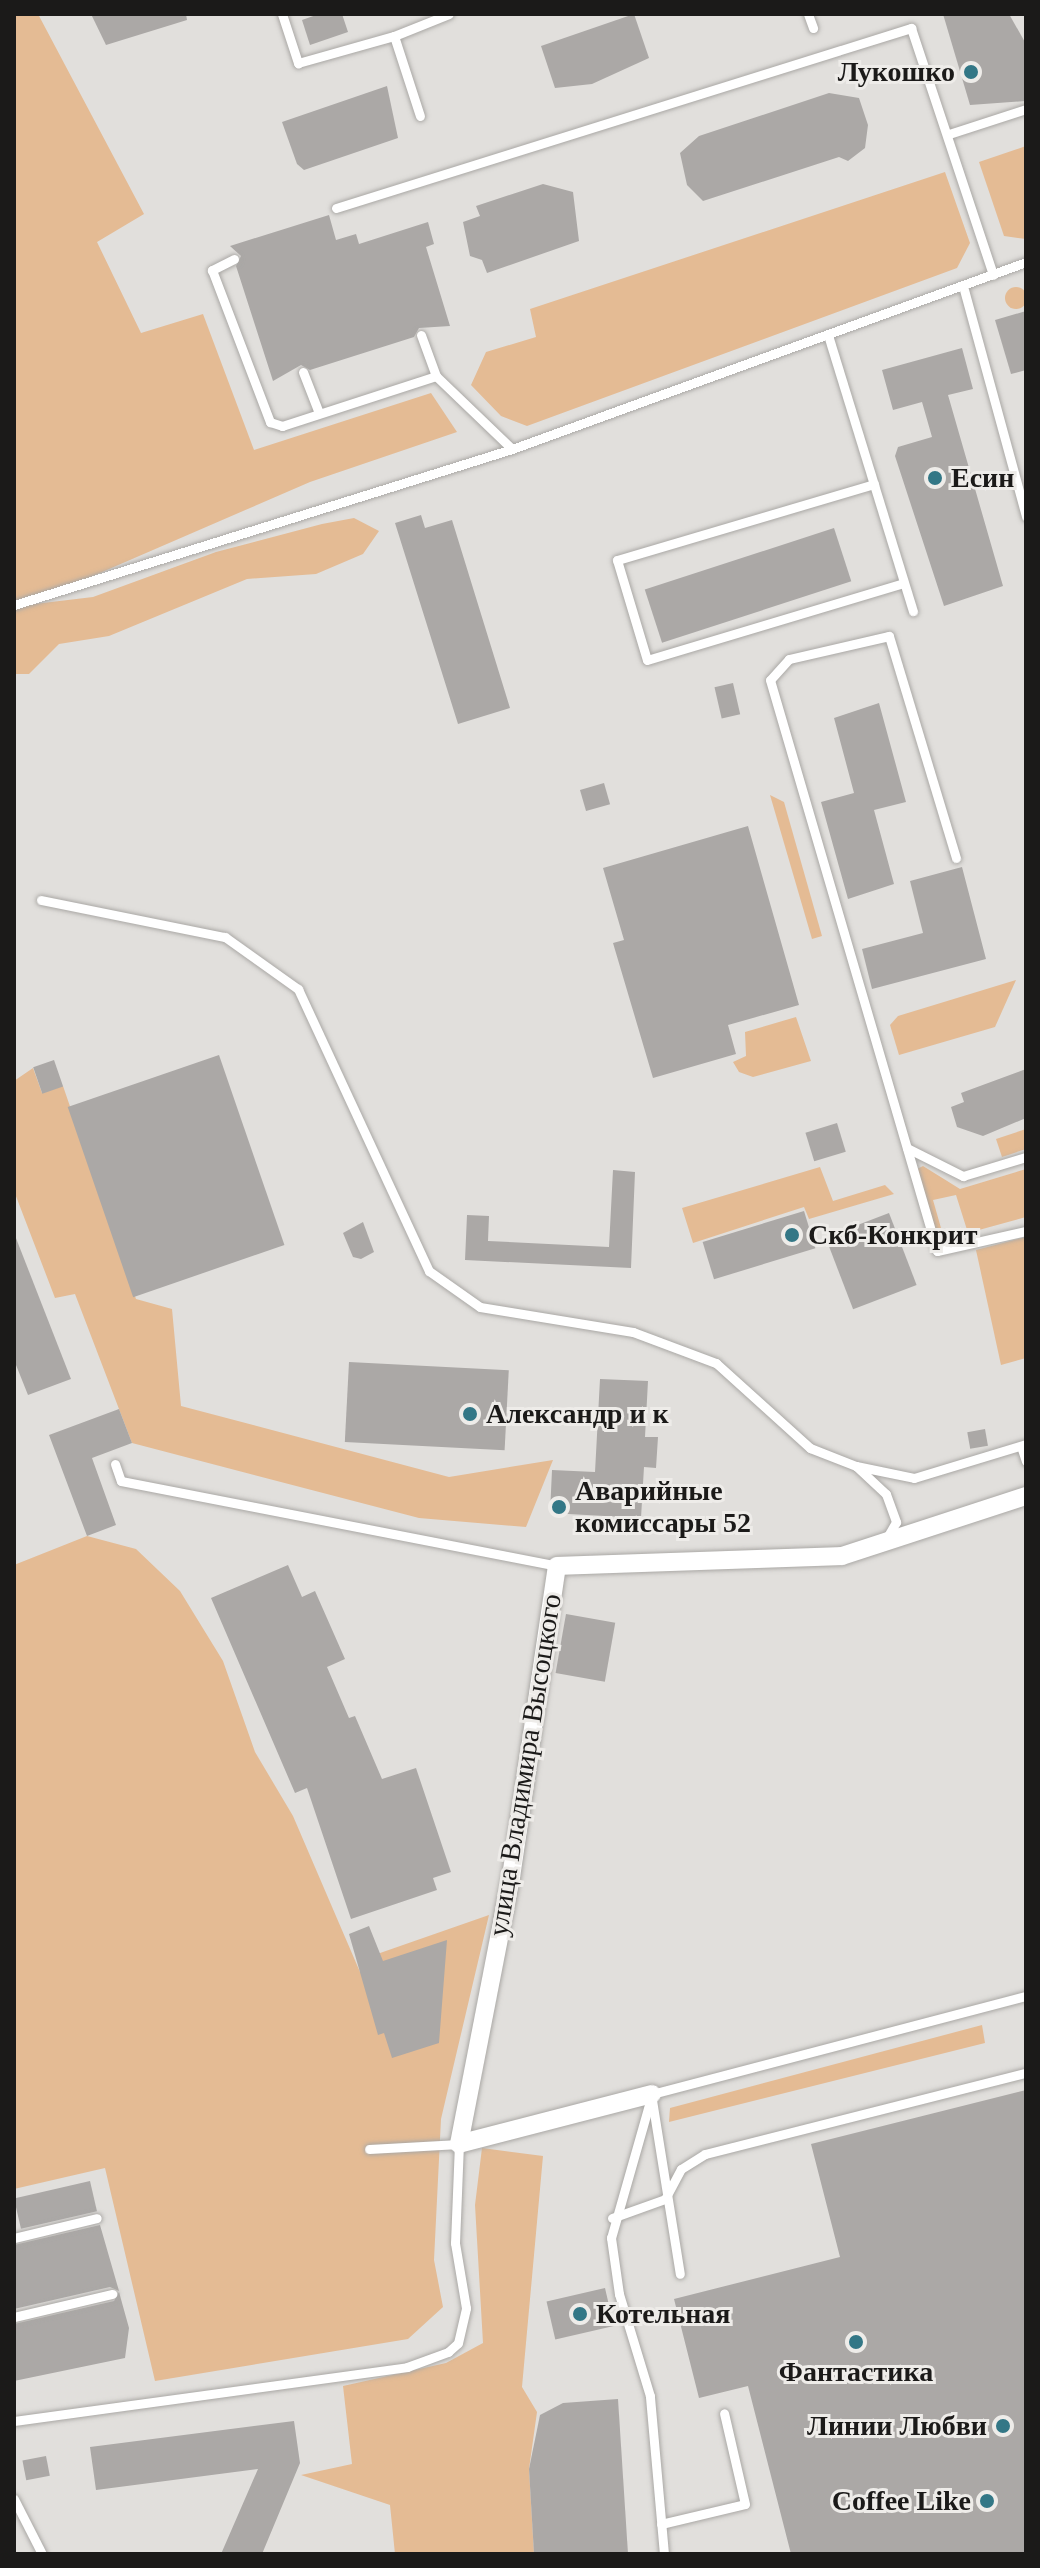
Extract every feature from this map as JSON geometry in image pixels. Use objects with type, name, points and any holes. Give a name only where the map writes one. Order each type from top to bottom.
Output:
[{"type":"street","name":"улица Владимира Высоцкого","points":[[459,2144],[511,1877],[557,1566],[842,1556],[1026,1496]]},
{"type":"street","points":[[459,2144],[652,2094]]},
{"type":"lane","points":[[282,14],[298,63],[394,36],[449,14]]},
{"type":"lane","points":[[808,14],[813,28]]},
{"type":"lane","points":[[336,208],[911,28],[949,134],[993,275]]},
{"type":"lane","points":[[394,36],[420,116]]},
{"type":"lane","points":[[949,134],[1026,109]]},
{"type":"lane","points":[[234,259],[212,270],[261,406],[282,426],[436,376]]},
{"type":"lane","points":[[14,605],[512,449],[1026,262]]},
{"type":"lane","points":[[963,286],[1026,517]]},
{"type":"lane","points":[[421,335],[436,376],[512,449]]},
{"type":"lane","points":[[828,335],[913,611]]},
{"type":"lane","points":[[303,372],[319,413]]},
{"type":"lane","points":[[874,484],[617,560],[647,660],[904,583]]},
{"type":"lane","points":[[956,858],[889,636],[789,659],[770,680],[937,1251],[1026,1231]]},
{"type":"lane","points":[[41,900],[225,937],[298,989],[429,1271],[480,1307],[633,1332],[716,1363],[810,1448],[856,1466],[914,1478],[1024,1445],[1026,1461]]},
{"type":"lane","points":[[907,1148],[963,1176],[1026,1157]]},
{"type":"lane","points":[[115,1464],[121,1481],[557,1566]]},
{"type":"lane","points":[[856,1466],[886,1494],[896,1522],[884,1543]]},
{"type":"lane","points":[[652,2094],[1026,1996]]},
{"type":"lane","points":[[612,2218],[665,2199],[681,2169],[705,2154],[1026,2073]]},
{"type":"lane","points":[[652,2094],[665,2199],[680,2274]]},
{"type":"lane","points":[[652,2094],[612,2218],[619,2294],[650,2396],[664,2554]]},
{"type":"lane","points":[[14,2421],[407,2367],[448,2352],[458,2343],[466,2308],[455,2243],[459,2144],[369,2149]]},
{"type":"lane","points":[[14,2238],[97,2218]]},
{"type":"lane","points":[[14,2317],[112,2294]]},
{"type":"lane","points":[[661,2524],[745,2504],[724,2413]]},
{"type":"lane","points":[[14,2499],[42,2554]]},
{"type":"shaded area","points":[[14,14],[38,14],[144,214],[97,242],[141,333],[203,314],[254,450],[431,393],[457,432],[310,482],[26,605],[93,597],[216,552],[322,524],[354,518],[379,531],[363,554],[316,574],[247,579],[109,636],[59,644],[29,674],[14,674]]},
{"type":"shaded area","points":[[1026,146],[1026,239],[1004,236],[979,162]]},
{"type":"shaded area","points":[[945,172],[970,243],[957,268],[527,426],[501,416],[471,385],[486,352],[536,337],[530,309]]},
{"type":"shaded area","points":[[1016,287],[1024,290],[1027,298],[1024,306],[1016,309],[1008,306],[1005,298],[1008,290]]},
{"type":"shaded area","points":[[770,795],[784,802],[822,936],[812,939]]},
{"type":"shaded area","points":[[1016,980],[995,1027],[899,1055],[890,1025],[898,1016]]},
{"type":"shaded area","points":[[796,1017],[811,1061],[753,1077],[739,1072],[733,1062],[746,1056],[745,1032]]},
{"type":"shaded area","points":[[33,1068],[42,1093],[63,1086],[136,1299],[172,1309],[181,1406],[449,1477],[553,1460],[526,1527],[419,1518],[132,1443],[75,1294],[55,1298],[14,1191],[14,1081]]},
{"type":"shaded area","points":[[1026,1129],[1026,1149],[1002,1157],[996,1139]]},
{"type":"shaded area","points":[[923,1166],[960,1189],[1026,1169],[1026,1217],[968,1233],[956,1195],[933,1200],[941,1228],[933,1230],[917,1169]]},
{"type":"shaded area","points":[[820,1167],[833,1201],[885,1185],[894,1194],[809,1219],[804,1207],[693,1243],[682,1208]]},
{"type":"shaded area","points":[[1026,1237],[1026,1358],[1001,1365],[976,1250]]},
{"type":"shaded area","points":[[87,1536],[136,1549],[180,1591],[223,1661],[255,1752],[293,1816],[360,1972],[360,1960],[489,1915],[441,2119],[434,2260],[443,2307],[408,2339],[155,2381],[105,2168],[14,2189],[14,1565]]},
{"type":"shaded area","points":[[982,2025],[985,2043],[669,2122],[670,2108]]},
{"type":"shaded area","points":[[482,2148],[543,2156],[522,2387],[537,2412],[529,2469],[534,2554],[395,2554],[390,2505],[301,2475],[352,2464],[343,2386],[446,2363],[483,2343],[475,2205]]},
{"type":"building","points":[[91,14],[186,14],[187,20],[106,45]]},
{"type":"building","points":[[319,14],[342,14],[348,32],[310,45],[302,20]]},
{"type":"building","points":[[634,14],[649,58],[592,84],[555,88],[541,46]]},
{"type":"building","points":[[943,14],[1009,14],[1026,44],[1026,101],[970,105]]},
{"type":"building","points":[[387,86],[398,138],[304,170],[297,164],[282,122]]},
{"type":"building","points":[[829,93],[859,98],[868,125],[865,148],[848,161],[839,157],[703,201],[687,185],[680,153],[699,136]]},
{"type":"building","points":[[543,184],[573,192],[579,241],[487,273],[482,260],[470,256],[463,222],[480,216],[476,206]]},
{"type":"building","points":[[329,215],[336,240],[356,234],[359,244],[428,222],[434,244],[426,247],[450,326],[419,328],[414,337],[310,370],[301,365],[273,381],[236,266],[241,256],[230,246]]},
{"type":"building","points":[[1026,311],[1026,370],[1011,374],[995,320]]},
{"type":"building","points":[[962,348],[973,389],[948,395],[1003,586],[944,606],[895,456],[898,447],[932,437],[922,402],[893,410],[882,370]]},
{"type":"building","points":[[421,515],[425,528],[452,520],[510,708],[458,724],[395,523]]},
{"type":"building","points":[[834,528],[851,581],[662,643],[645,589]]},
{"type":"building","points":[[733,683],[740,714],[722,718],[714,687]]},
{"type":"building","points":[[879,703],[906,802],[874,810],[894,884],[848,899],[821,802],[854,793],[834,718]]},
{"type":"building","points":[[604,783],[610,804],[586,811],[580,790]]},
{"type":"building","points":[[748,826],[799,1005],[728,1025],[736,1054],[653,1078],[613,943],[624,940],[603,868]]},
{"type":"building","points":[[962,867],[986,959],[872,989],[862,949],[923,933],[910,881]]},
{"type":"building","points":[[219,1055],[284,1245],[133,1297],[68,1107]]},
{"type":"building","points":[[54,1060],[63,1086],[42,1094],[33,1067]]},
{"type":"building","points":[[1026,1069],[1026,1118],[983,1136],[957,1127],[951,1107],[964,1102],[961,1093]]},
{"type":"building","points":[[837,1123],[846,1152],[814,1161],[805,1133]]},
{"type":"building","points":[[613,1170],[635,1172],[631,1268],[465,1260],[467,1215],[489,1216],[488,1241],[609,1247]]},
{"type":"building","points":[[804,1211],[815,1248],[714,1279],[703,1242]]},
{"type":"building","points":[[889,1213],[917,1285],[853,1309],[826,1237]]},
{"type":"building","points":[[363,1222],[374,1252],[361,1259],[353,1257],[343,1233]]},
{"type":"building","points":[[14,1233],[71,1379],[28,1395],[14,1360]]},
{"type":"building","points":[[349,1362],[509,1370],[505,1450],[345,1442]]},
{"type":"building","points":[[600,1379],[648,1381],[645,1437],[658,1437],[656,1468],[644,1467],[641,1518],[550,1513],[552,1470],[595,1472]]},
{"type":"building","points":[[119,1409],[132,1443],[92,1458],[116,1525],[87,1536],[49,1435]]},
{"type":"building","points":[[985,1429],[988,1446],[970,1449],[967,1432]]},
{"type":"building","points":[[288,1565],[302,1597],[315,1591],[345,1659],[327,1667],[349,1718],[355,1716],[382,1779],[416,1768],[451,1872],[433,1878],[437,1890],[351,1919],[307,1788],[295,1793],[211,1598]]},
{"type":"building","points":[[566,1614],[615,1623],[605,1682],[556,1673]]},
{"type":"building","points":[[369,1926],[383,1961],[447,1940],[439,2043],[392,2058],[384,2033],[378,2035],[349,1934]]},
{"type":"building","name":"Фантастика","points":[[1026,2090],[1026,2554],[791,2554],[748,2386],[699,2398],[674,2299],[840,2257],[811,2144]]},
{"type":"building","points":[[90,2181],[97,2211],[21,2229],[14,2199]]},
{"type":"building","points":[[100,2225],[119,2291],[110,2287],[14,2309],[14,2245]]},
{"type":"building","name":"Котельная","points":[[605,2288],[614,2326],[555,2339],[547,2301]]},
{"type":"building","points":[[119,2292],[129,2328],[125,2358],[14,2381],[14,2324],[114,2301]]},
{"type":"building","points":[[618,2399],[628,2554],[534,2554],[529,2469],[540,2415],[563,2403]]},
{"type":"building","points":[[294,2421],[300,2463],[262,2554],[221,2554],[258,2469],[96,2490],[90,2447]]},
{"type":"building","points":[[46,2456],[50,2476],[26,2480],[22,2461]]},
{"type":"place","name":"Лукошко","points":[[971,72]]},
{"type":"place","name":"Есин","points":[[935,478]]},
{"type":"place","name":"Скб-Конкрит","points":[[792,1235]]},
{"type":"place","name":"Александр и к","points":[[470,1414]]},
{"type":"place","name":"Аварийные комиссары 52","points":[[559,1507]]},
{"type":"place","name":"Котельная","points":[[580,2314]]},
{"type":"place","name":"Фантастика","points":[[856,2342]]},
{"type":"place","name":"Линии Любви","points":[[1003,2426]]},
{"type":"place","name":"Coffee Like","points":[[987,2501]]}]
